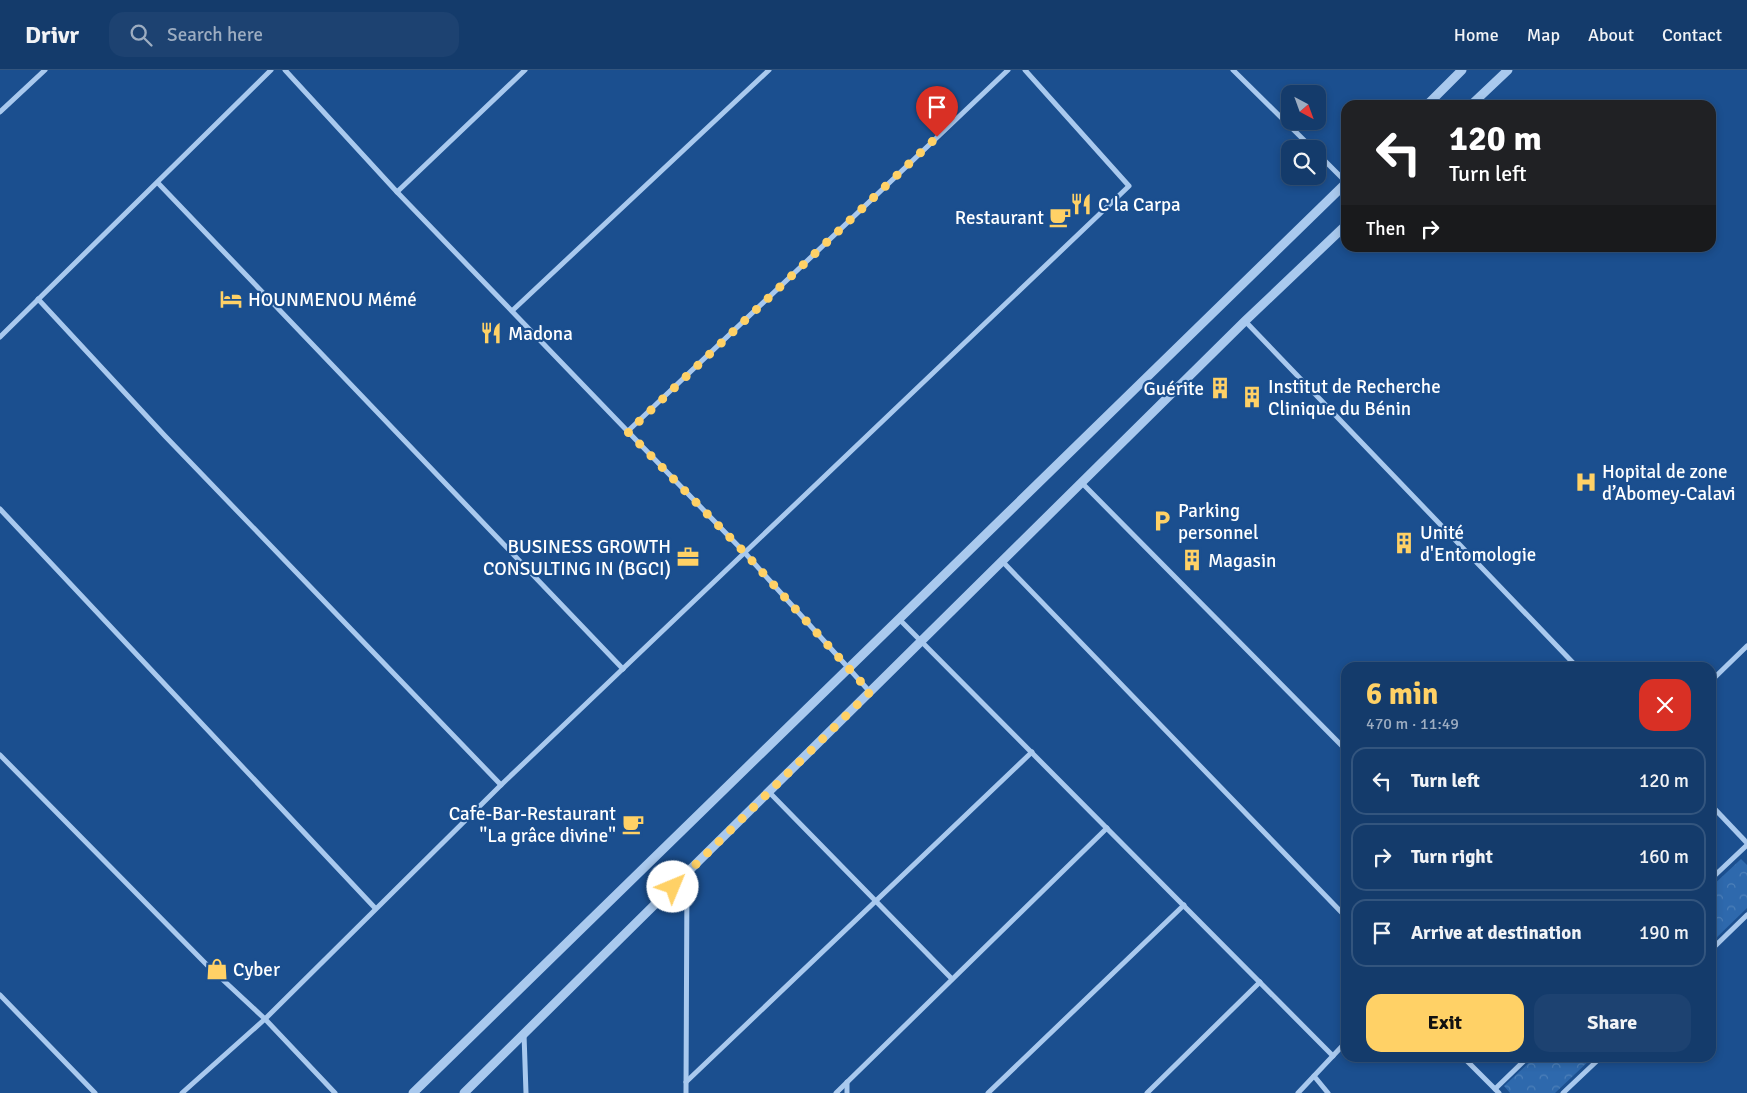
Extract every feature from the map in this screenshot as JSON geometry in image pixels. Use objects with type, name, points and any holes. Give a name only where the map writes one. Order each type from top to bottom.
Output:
[{"type":"street","points":[[0,112],[44,70]]},
{"type":"street","points":[[0,337],[271,70]]},
{"type":"street","points":[[284,70],[397,192],[513,310],[745,553],[870,692]]},
{"type":"street","points":[[397,192],[525,70]]},
{"type":"street","points":[[513,310],[769,70]]},
{"type":"street","points":[[628,432],[1008,70]]},
{"type":"street","points":[[182,1093],[265,1019],[501,785],[1128,186],[1025,70]]},
{"type":"street","points":[[1233,70],[1303,140]]},
{"type":"street","points":[[1431,100],[1462,70]]},
{"type":"street","points":[[1476,100],[1508,70]]},
{"type":"street","points":[[1326,162],[1341,178]]},
{"type":"street","points":[[158,183],[623,669]]},
{"type":"street","points":[[413,1093],[1341,188]]},
{"type":"street","points":[[464,1093],[1002,561],[1341,230]]},
{"type":"street","points":[[38,299],[165,436],[501,785]]},
{"type":"street","points":[[1245,322],[1572,662]]},
{"type":"street","points":[[1082,483],[1341,745]]},
{"type":"street","points":[[0,510],[375,908]]},
{"type":"street","points":[[1002,561],[1341,912]]},
{"type":"street","points":[[899,619],[1333,1056]]},
{"type":"street","points":[[1716,676],[1747,646]]},
{"type":"street","points":[[686,1082],[1032,752]]},
{"type":"street","points":[[0,755],[208,966],[265,1019],[335,1093]]},
{"type":"street","points":[[769,792],[952,979]]},
{"type":"street","points":[[1716,811],[1747,844],[1716,875]]},
{"type":"street","points":[[836,1093],[1108,828]]},
{"type":"street","points":[[686,1093],[687,873]]},
{"type":"street","points":[[988,1093],[1184,905]]},
{"type":"street","points":[[1716,945],[1747,915]]},
{"type":"street","points":[[1147,1093],[1260,982]]},
{"type":"street","points":[[0,996],[95,1093]]},
{"type":"street","points":[[524,1034],[526,1093]]},
{"type":"street","points":[[1298,1093],[1341,1047]]},
{"type":"street","points":[[1468,1062],[1497,1091],[1523,1062]]},
{"type":"street","points":[[1563,1093],[1596,1062]]},
{"type":"street","points":[[1314,1076],[1328,1093]]},
{"type":"street","points":[[847,1082],[848,1093]]},
{"type":"green space","points":[[1741,859],[1747,865],[1747,908],[1716,938],[1716,882]]},
{"type":"green space","points":[[1530,1062],[1588,1062],[1555,1093],[1510,1093],[1504,1086]]},
{"type":"place","name":"C la Carpa","points":[[1081,204]]},
{"type":"place","name":"Restaurant","points":[[1060,217]]},
{"type":"place","name":"HOUNMENOU Mémé","points":[[231,299]]},
{"type":"place","name":"Madona","points":[[491,333]]},
{"type":"place","name":"Guérite","points":[[1220,388]]},
{"type":"place","name":"Institut de Recherche Clinique du Bénin","points":[[1252,397]]},
{"type":"place","name":"Hopital de zone d’Abomey-Calavi","points":[[1586,482]]},
{"type":"place","name":"Parking personnel","points":[[1162,521]]},
{"type":"place","name":"Unité d'Entomologie","points":[[1404,543]]},
{"type":"place","name":"BUSINESS GROWTH CONSULTING IN (BGCI)","points":[[688,557]]},
{"type":"place","name":"Magasin","points":[[1192,560]]},
{"type":"place","name":"Cafe-Bar-Restaurant ''La grâce divine''","points":[[633,824]]},
{"type":"place","name":"Cyber","points":[[217,969]]},
{"type":"route","points":[[673,887],[870,692],[745,553],[628,432],[937,137]]}]
